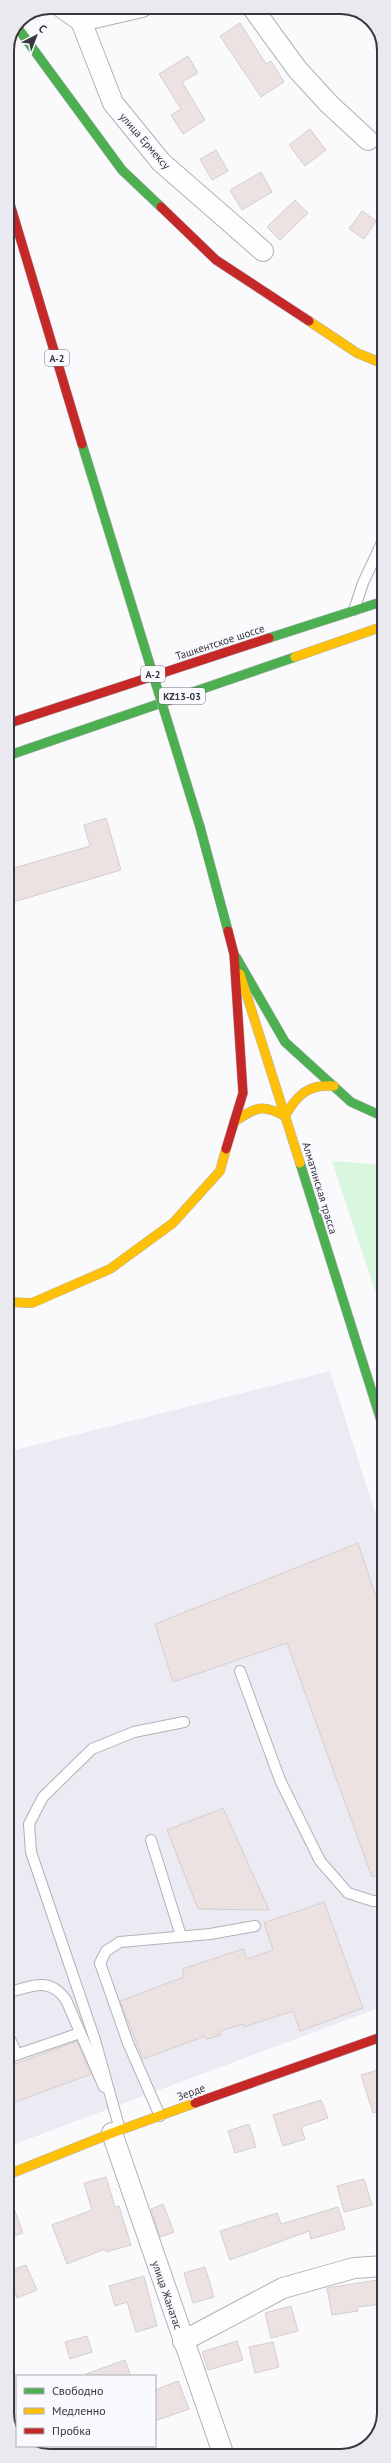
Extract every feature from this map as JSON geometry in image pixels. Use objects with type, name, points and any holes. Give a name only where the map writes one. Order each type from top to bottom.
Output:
[{"type":"main road","points":[[20,31],[122,170],[216,260],[357,353],[377,361]]},
{"type":"main road","name":"A-2","points":[[14,217],[200,827],[234,954]]},
{"type":"main road","name":"KZ13-03","points":[[352,617],[377,604]]},
{"type":"main road","points":[[352,617],[357,635],[377,628]]},
{"type":"main road","name":"Ташкентское шоссе","points":[[14,722],[352,617]]},
{"type":"main road","name":"KZ13-03","points":[[14,754],[357,635]]},
{"type":"main road","points":[[234,954],[285,1042],[352,1102],[377,1114]]},
{"type":"main road","points":[[14,1302],[32,1303],[110,1269],[173,1222],[220,1171],[243,1093],[234,954]]},
{"type":"main road","name":"Алматинская трасса","points":[[234,954],[377,1408]]},
{"type":"main road","points":[[234,1122],[257,1106],[271,1107],[285,1116],[294,1101],[306,1088],[318,1084],[334,1086]]},
{"type":"main road","name":"Зерде","points":[[14,2171],[116,2132],[377,2038]]},
{"type":"street","points":[[71,14],[81,21],[112,14]]},
{"type":"street","points":[[257,14],[297,69],[329,104],[368,140]]},
{"type":"street","name":"улица Ермексу","points":[[81,21],[113,103],[161,162],[262,251]]},
{"type":"street","name":"улица Жанатас","points":[[116,2132],[183,2341],[222,2449]]},
{"type":"street","points":[[183,2341],[283,2288],[354,2268],[377,2266]]},
{"type":"lane","points":[[352,617],[377,553]]},
{"type":"lane","points":[[373,561],[377,560]]},
{"type":"lane","points":[[240,1671],[280,1780],[320,1861],[348,1893],[373,1901],[377,1901]]},
{"type":"lane","points":[[116,2132],[112,2101],[95,2040],[32,1852],[29,1824],[43,1797],[92,1749],[134,1732],[184,1722]]},
{"type":"lane","points":[[151,1840],[181,1936]]},
{"type":"lane","points":[[160,2116],[128,2043],[100,1963],[106,1951],[120,1942],[210,1934],[255,1926]]},
{"type":"lane","points":[[14,1991],[34,1985],[48,1984],[58,1989],[66,2000],[98,2077],[112,2101]]},
{"type":"lane","points":[[14,2055],[80,2033]]},
{"type":"shaded area","points":[[330,1371],[377,1519],[377,2009],[14,2144],[14,1450]]},
{"type":"green space","points":[[332,1161],[377,1164],[377,1297]]},
{"type":"building","points":[[240,23],[266,64],[271,61],[284,82],[261,97],[220,36]]},
{"type":"building","points":[[188,56],[198,73],[182,82],[205,120],[183,134],[171,115],[181,109],[159,74]]},
{"type":"building","points":[[310,129],[326,150],[305,166],[289,145]]},
{"type":"building","points":[[216,150],[228,171],[212,180],[200,159]]},
{"type":"building","points":[[261,172],[272,192],[242,210],[230,190]]},
{"type":"building","points":[[295,200],[308,213],[280,240],[267,227]]},
{"type":"building","points":[[362,211],[376,221],[364,239],[349,229]]},
{"type":"building","points":[[106,818],[121,870],[14,902],[14,868],[90,846],[84,825]]},
{"type":"building","points":[[358,1543],[377,1600],[377,1875],[372,1877],[287,1643],[173,1682],[155,1624]]},
{"type":"building","points":[[223,1808],[269,1910],[198,1909],[167,1830]]},
{"type":"building","points":[[324,1902],[363,2008],[300,2031],[293,2011],[244,2027],[243,2024],[220,2031],[221,2035],[207,2039],[205,2036],[143,2059],[120,2001],[184,1977],[182,1969],[243,1949],[247,1959],[273,1950],[264,1923]]},
{"type":"building","points":[[77,2041],[91,2074],[14,2102],[14,2064]]},
{"type":"building","points":[[377,2070],[377,2112],[373,2113],[361,2075]]},
{"type":"building","points":[[321,2100],[328,2118],[301,2127],[305,2139],[283,2146],[273,2115]]},
{"type":"building","points":[[249,2124],[256,2147],[235,2153],[228,2131]]},
{"type":"building","points":[[106,2177],[115,2207],[119,2206],[131,2245],[106,2252],[105,2249],[67,2264],[52,2225],[92,2210],[84,2183]]},
{"type":"building","points":[[364,2179],[372,2205],[344,2212],[337,2186]]},
{"type":"building","points":[[163,2204],[174,2232],[160,2237],[151,2209]]},
{"type":"building","points":[[338,2207],[345,2229],[311,2239],[309,2231],[230,2260],[220,2231],[277,2213],[281,2224]]},
{"type":"building","points":[[14,2209],[23,2233],[14,2236]]},
{"type":"building","points":[[26,2265],[37,2290],[17,2298],[14,2290],[14,2269]]},
{"type":"building","points":[[205,2267],[214,2297],[193,2303],[184,2273]]},
{"type":"building","points":[[144,2276],[157,2326],[136,2332],[127,2302],[115,2306],[109,2286]]},
{"type":"building","points":[[377,2280],[377,2305],[357,2307],[358,2311],[332,2315],[327,2288]]},
{"type":"building","points":[[291,2306],[298,2331],[271,2338],[265,2313]]},
{"type":"building","points":[[87,2336],[92,2352],[70,2359],[65,2342]]},
{"type":"building","points":[[237,2341],[243,2360],[208,2370],[202,2352]]},
{"type":"building","points":[[273,2342],[279,2367],[255,2373],[249,2347]]},
{"type":"building","points":[[125,2360],[131,2375],[86,2375]]},
{"type":"building","points":[[178,2381],[189,2409],[156,2421],[156,2390]]},
{"type":"traffic: fast","points":[[20,31],[122,170],[161,207]]},
{"type":"traffic: fast","points":[[82,444],[106,522]]},
{"type":"traffic: fast","points":[[106,522],[200,827]]},
{"type":"traffic: fast","points":[[269,638],[377,603]]},
{"type":"traffic: fast","points":[[14,754],[295,657]]},
{"type":"traffic: fast","points":[[200,827],[228,931]]},
{"type":"traffic: fast","points":[[236,957],[285,1042],[351,1102],[377,1114]]},
{"type":"traffic: fast","points":[[300,1163],[377,1408]]},
{"type":"traffic: slow","points":[[309,321],[357,353],[377,361]]},
{"type":"traffic: slow","points":[[295,657],[377,628]]},
{"type":"traffic: slow","points":[[240,974],[300,1163]]},
{"type":"traffic: slow","points":[[234,1122],[247,1113],[264,1108],[270,1109],[285,1116],[294,1102],[304,1092],[317,1087],[334,1086]]},
{"type":"traffic: slow","points":[[14,1302],[32,1303],[110,1269],[173,1223],[220,1171],[226,1149]]},
{"type":"traffic: slow","points":[[14,2172],[112,2133],[195,2103]]},
{"type":"traffic: jam","points":[[161,207],[216,260],[309,321]]},
{"type":"traffic: jam","points":[[14,217],[82,444]]},
{"type":"traffic: jam","points":[[14,722],[269,638]]},
{"type":"traffic: jam","points":[[226,1149],[243,1093],[234,954],[228,931]]},
{"type":"traffic: jam","points":[[195,2103],[377,2038]]}]
